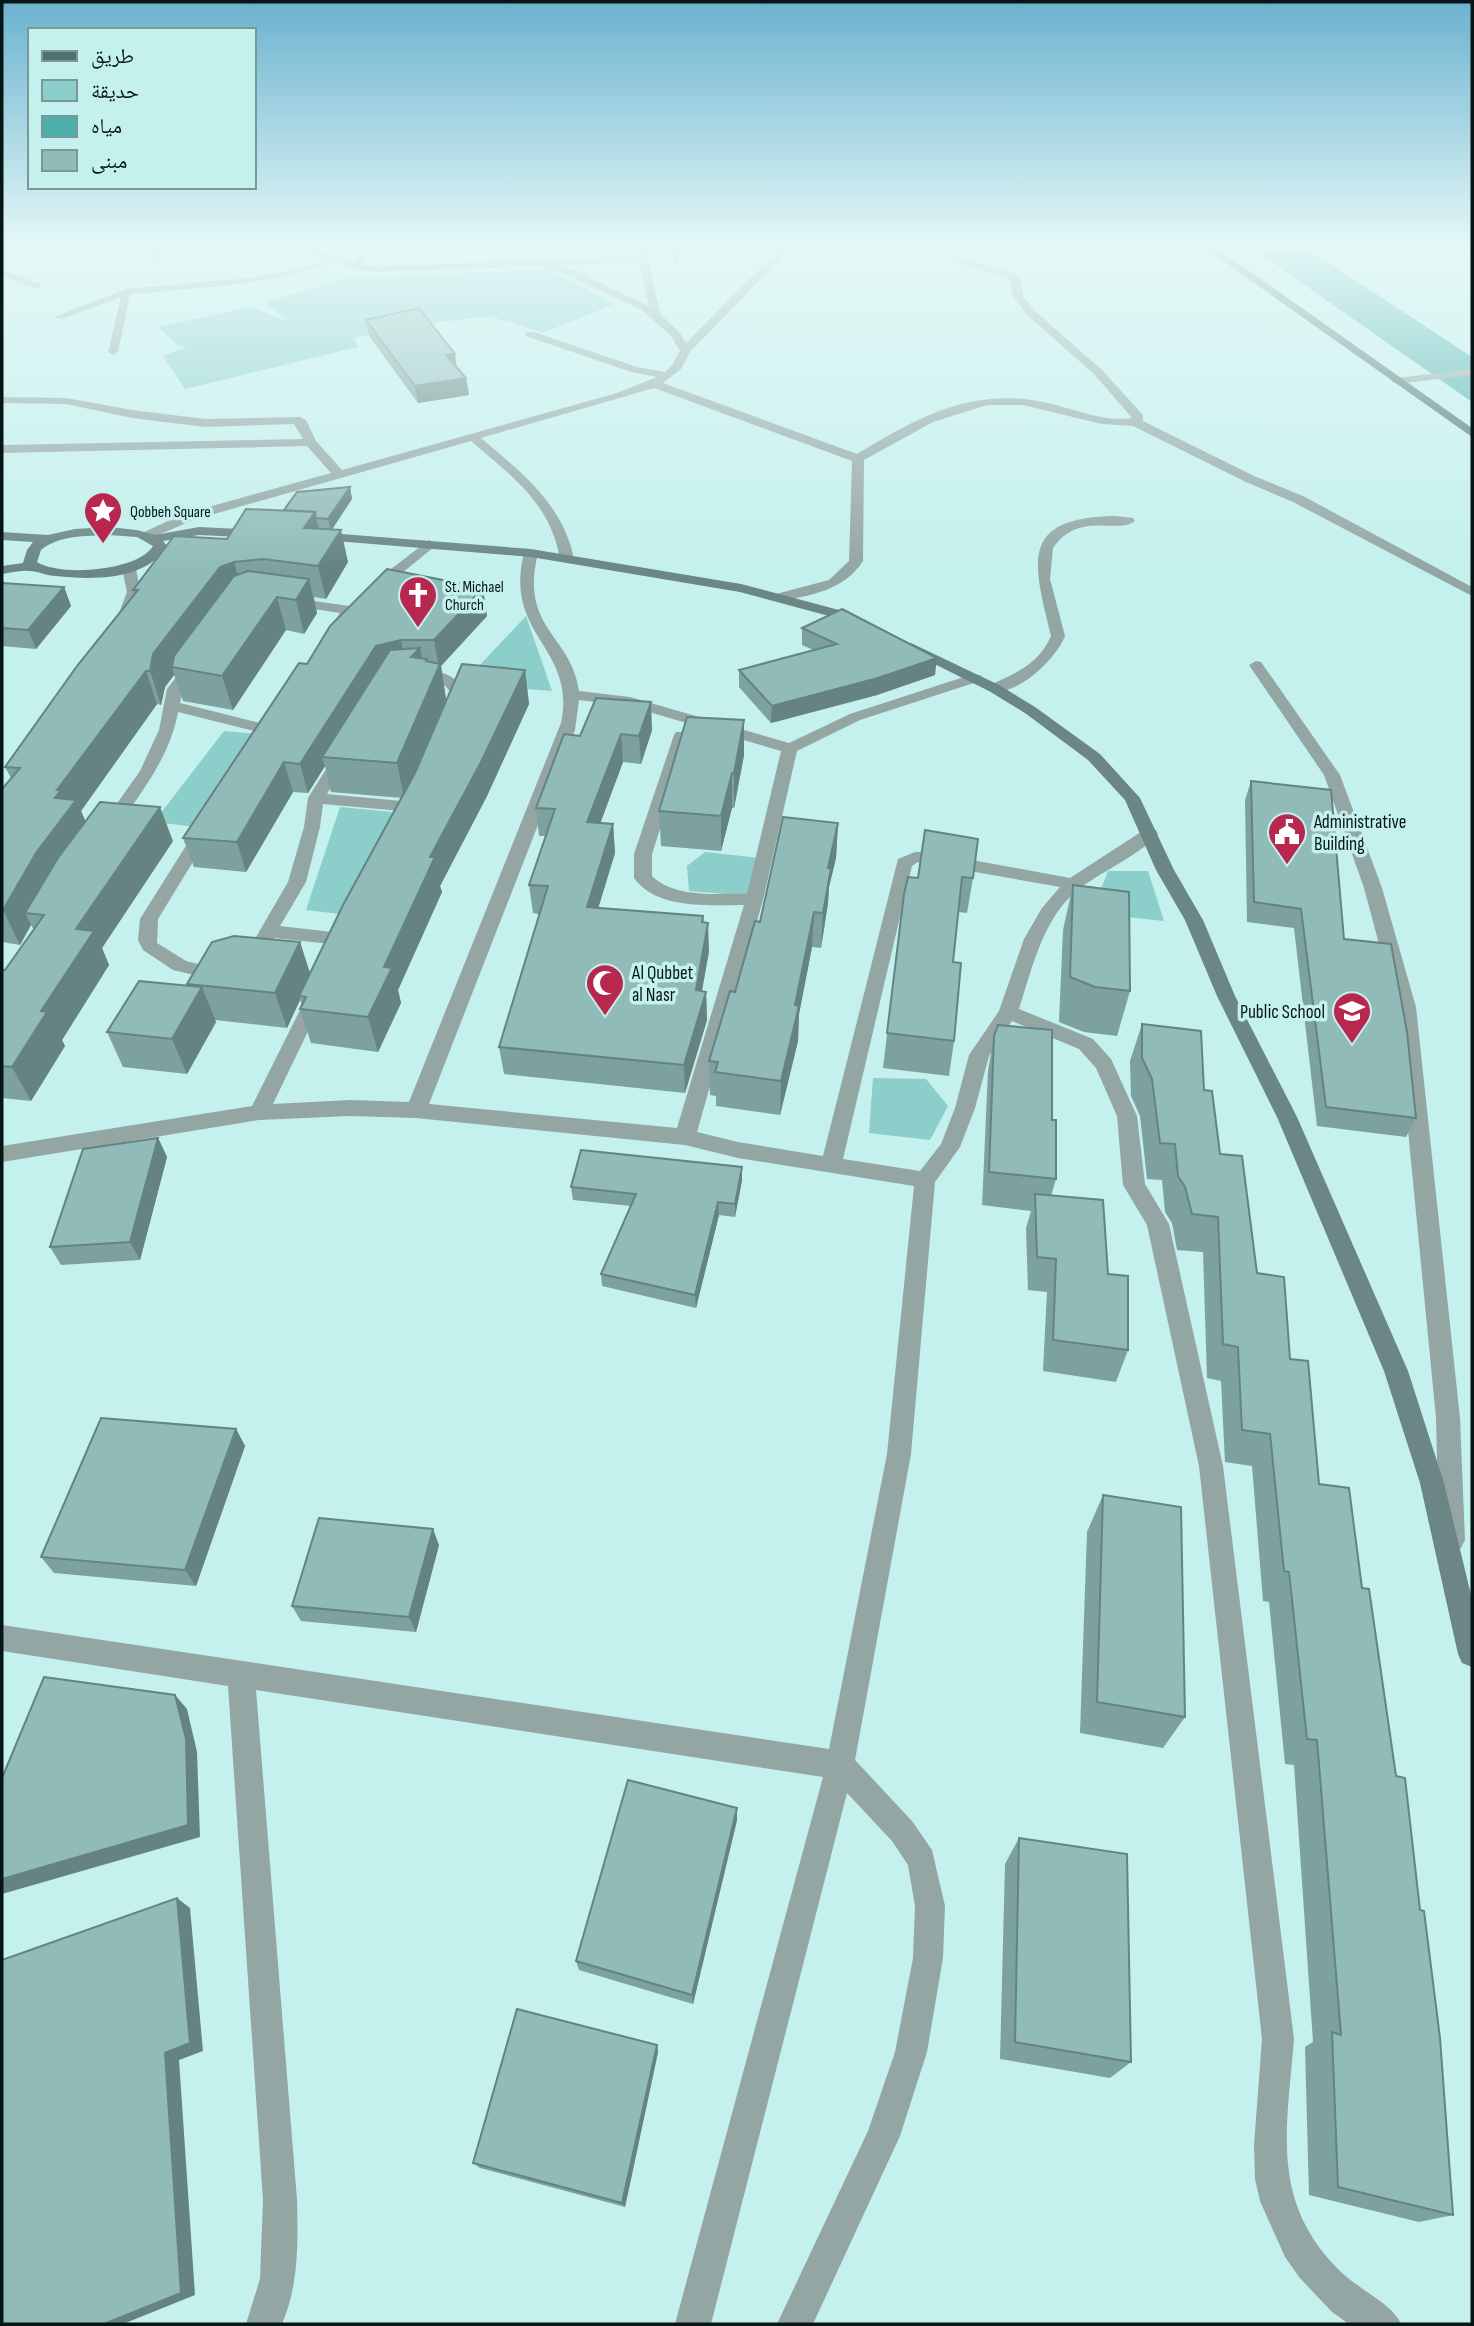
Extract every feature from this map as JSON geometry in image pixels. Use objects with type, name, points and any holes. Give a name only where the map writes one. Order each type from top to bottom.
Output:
[{"type":"main road","points":[[1357,353],[1472,433]]},
{"type":"main road","points":[[1386,357],[1416,378]]},
{"type":"main road","points":[[2,536],[48,539],[105,533],[150,537],[200,531],[275,534]]},
{"type":"main road","points":[[300,535],[531,553],[568,559],[781,597],[870,628]]},
{"type":"main road","points":[[48,539],[34,549],[30,564],[43,571],[66,572],[129,569],[142,565],[155,556],[160,546],[150,537]]},
{"type":"main road","points":[[2,570],[35,567]]},
{"type":"main road","points":[[894,638],[994,688],[1030,710],[1094,757],[1132,798],[1165,870],[1194,920],[1226,996],[1287,1117],[1396,1371],[1432,1483],[1472,1654]]},
{"type":"street","points":[[584,353],[635,370],[667,376]]},
{"type":"street","points":[[150,537],[188,517],[565,412],[654,384],[677,367],[684,353]]},
{"type":"street","points":[[1076,353],[1098,372],[1139,418],[1135,422]]},
{"type":"street","points":[[1397,381],[1416,378],[1430,381],[1472,372]]},
{"type":"street","points":[[654,384],[858,459],[925,421],[950,410],[981,402],[1008,400],[1107,421],[1135,422],[1250,479],[1298,499],[1472,592]]},
{"type":"street","points":[[2,400],[66,401],[131,414],[205,423],[296,420],[302,423],[310,442],[339,474]]},
{"type":"street","points":[[473,437],[546,503],[560,526],[568,559]]},
{"type":"street","points":[[2,449],[310,442]]},
{"type":"street","points":[[781,597],[821,587],[852,570],[856,561],[860,468],[858,459]]},
{"type":"street","points":[[994,688],[1041,665],[1055,645],[1058,636],[1042,562],[1051,541],[1080,523],[1112,519],[1128,521]]},
{"type":"street","points":[[328,643],[349,610],[429,544]]},
{"type":"street","points":[[416,1110],[572,712],[569,677],[561,660],[539,629],[526,598],[526,568],[531,553]]},
{"type":"street","points":[[120,624],[134,592],[129,569]]},
{"type":"street","points":[[269,599],[349,610]]},
{"type":"street","points":[[102,835],[148,771],[167,730],[175,690],[206,647]]},
{"type":"street","points":[[1256,665],[1332,775],[1373,888],[1406,1007],[1448,1418],[1454,1577]]},
{"type":"street","points":[[401,675],[440,676],[457,687],[459,693],[446,724]]},
{"type":"street","points":[[572,695],[630,702],[790,748],[855,717],[975,678]]},
{"type":"street","points":[[173,706],[274,724],[258,749]]},
{"type":"street","points":[[688,717],[643,854],[643,878],[659,892],[676,896],[754,900]]},
{"type":"street","points":[[218,809],[149,919],[149,946],[180,966],[198,970],[232,966],[256,953],[297,882],[312,827],[316,798],[352,739]]},
{"type":"street","points":[[685,1137],[754,900],[790,748]]},
{"type":"street","points":[[316,798],[408,813],[421,786]]},
{"type":"street","points":[[693,2324],[840,1765],[899,1454],[925,1180],[950,1147],[965,1108],[979,1055],[1008,1012],[1033,939],[1048,912],[1073,884],[1150,834]]},
{"type":"street","points":[[831,1166],[904,863],[915,857],[929,857],[1073,884]]},
{"type":"street","points":[[269,931],[344,933],[333,958]]},
{"type":"street","points":[[259,1112],[325,978]]},
{"type":"street","points":[[1008,1012],[1086,1044],[1104,1064],[1127,1116],[1134,1185],[1158,1224],[1211,1466],[1216,1507],[1278,2039],[1272,2179],[1290,2230],[1306,2258],[1329,2286],[1364,2315],[1384,2324]]},
{"type":"street","points":[[2,1154],[259,1112],[350,1108],[416,1110],[685,1137],[738,1150],[925,1180]]},
{"type":"street","points":[[2,1638],[840,1765],[902,1831],[922,1860],[930,1906],[928,1958],[911,2052],[883,2136],[795,2324]]},
{"type":"street","points":[[241,1674],[279,2200],[280,2269],[274,2306],[264,2324]]},
{"type":"green space","points":[[172,353],[335,353],[185,389],[163,356]]},
{"type":"green space","points":[[526,616],[552,691],[503,687],[498,675],[479,666]]},
{"type":"green space","points":[[224,731],[259,734],[196,827],[154,822]]},
{"type":"green space","points":[[340,807],[403,813],[349,915],[306,910]]},
{"type":"green space","points":[[705,852],[760,858],[750,896],[689,891],[687,866]]},
{"type":"green space","points":[[1108,871],[1148,871],[1164,921],[1092,913]]},
{"type":"green space","points":[[873,1078],[926,1079],[948,1106],[930,1140],[869,1133]]},
{"type":"water","points":[[1401,353],[1465,353],[1472,357],[1472,402]]},
{"type":"building","points":[[390,353],[454,353],[446,355],[466,378],[415,386]]},
{"type":"building","points":[[350,487],[328,519],[316,518],[315,512],[284,510],[297,492]]},
{"type":"building","points":[[246,509],[315,512],[304,528],[341,530],[318,566],[263,559],[234,562],[220,567],[153,654],[150,671],[146,671],[57,790],[61,790],[55,798],[76,800],[36,853],[2,910],[2,789],[20,768],[5,767],[77,666],[138,590],[133,590],[174,536],[227,539]]},
{"type":"building","points":[[387,569],[483,588],[434,640],[401,640],[376,646],[300,764],[284,762],[237,842],[183,838],[299,663],[307,664],[330,626]]},
{"type":"building","points":[[248,571],[309,579],[296,600],[277,597],[222,676],[172,667],[174,656],[234,576]]},
{"type":"building","points":[[2,583],[64,587],[28,630],[2,628]]},
{"type":"building","points":[[842,609],[937,658],[878,678],[772,706],[739,670],[837,644],[802,628]]},
{"type":"building","points":[[420,648],[411,657],[440,664],[397,763],[322,757],[390,650]]},
{"type":"building","points":[[462,664],[525,670],[481,762],[430,857],[435,857],[384,967],[392,968],[368,1017],[300,1009],[306,997],[299,996],[343,905],[415,773]]},
{"type":"building","points":[[596,698],[651,702],[639,736],[621,734],[587,822],[613,824],[587,907],[703,916],[702,922],[708,923],[696,990],[706,992],[684,1065],[499,1047],[548,886],[529,885],[555,809],[536,808],[564,734],[580,736]]},
{"type":"building","points":[[687,717],[744,720],[734,773],[721,816],[659,811]]},
{"type":"building","points":[[1251,781],[1331,790],[1344,939],[1391,944],[1407,1032],[1416,1118],[1326,1107],[1301,909],[1254,902]]},
{"type":"building","points":[[100,802],[160,807],[76,929],[94,931],[41,1011],[47,1012],[12,1067],[2,1066],[2,970],[5,970],[44,915],[25,913],[58,858]]},
{"type":"building","points":[[783,817],[838,823],[828,868],[831,868],[823,913],[814,912],[795,1005],[799,1006],[781,1081],[715,1072],[718,1062],[709,1061],[730,991],[735,992],[755,921],[760,922]]},
{"type":"building","points":[[925,830],[978,839],[973,878],[962,877],[953,962],[961,963],[954,1041],[887,1033],[904,894],[908,877],[918,878]]},
{"type":"building","points":[[1073,885],[1129,892],[1130,991],[1095,987],[1070,977]]},
{"type":"building","points":[[234,936],[300,942],[275,993],[187,984],[212,942]]},
{"type":"building","points":[[139,981],[202,987],[172,1039],[107,1032]]},
{"type":"building","points":[[1142,1024],[1201,1031],[1204,1090],[1212,1091],[1220,1154],[1242,1156],[1257,1273],[1284,1277],[1290,1359],[1308,1361],[1319,1484],[1349,1488],[1362,1588],[1369,1589],[1396,1776],[1405,1778],[1420,1910],[1424,1911],[1440,2038],[1453,2215],[1338,2187],[1332,2032],[1341,2035],[1317,1740],[1307,1739],[1289,1572],[1284,1571],[1270,1434],[1242,1430],[1238,1347],[1223,1344],[1218,1217],[1192,1214],[1185,1187],[1178,1176],[1175,1144],[1160,1143],[1152,1079],[1142,1058]]},
{"type":"building","points":[[998,1025],[1052,1030],[1052,1120],[1056,1120],[1056,1179],[989,1172],[994,1036]]},
{"type":"building","points":[[158,1138],[130,1242],[50,1247],[83,1149]]},
{"type":"building","points":[[581,1150],[742,1167],[735,1204],[718,1202],[695,1295],[601,1274],[636,1194],[571,1187]]},
{"type":"building","points":[[1035,1194],[1103,1200],[1108,1274],[1128,1276],[1128,1350],[1053,1340],[1056,1259],[1037,1257]]},
{"type":"building","points":[[101,1418],[236,1429],[185,1570],[41,1557]]},
{"type":"building","points":[[1103,1495],[1181,1507],[1185,1717],[1097,1702]]},
{"type":"building","points":[[319,1518],[433,1529],[409,1617],[292,1606]]},
{"type":"building","points":[[44,1677],[175,1695],[186,1739],[188,1825],[2,1879],[2,1778]]},
{"type":"building","points":[[628,1780],[737,1808],[692,1995],[576,1961]]},
{"type":"building","points":[[1019,1838],[1127,1854],[1131,2062],[1015,2042]]},
{"type":"building","points":[[177,1898],[190,2043],[165,2053],[181,2293],[104,2324],[2,2324],[2,1960]]},
{"type":"building","points":[[517,2009],[657,2045],[622,2203],[473,2163]]},
{"type":"place","name":"Qobbeh Square","points":[[103,545]]},
{"type":"place","name":"St. Michael Church","points":[[418,629]]},
{"type":"place","name":"Administrative Building","points":[[1287,866]]},
{"type":"place","name":"Al Qubbet al Nasr","points":[[605,1017]]},
{"type":"place","name":"Public School","points":[[1352,1045]]}]
